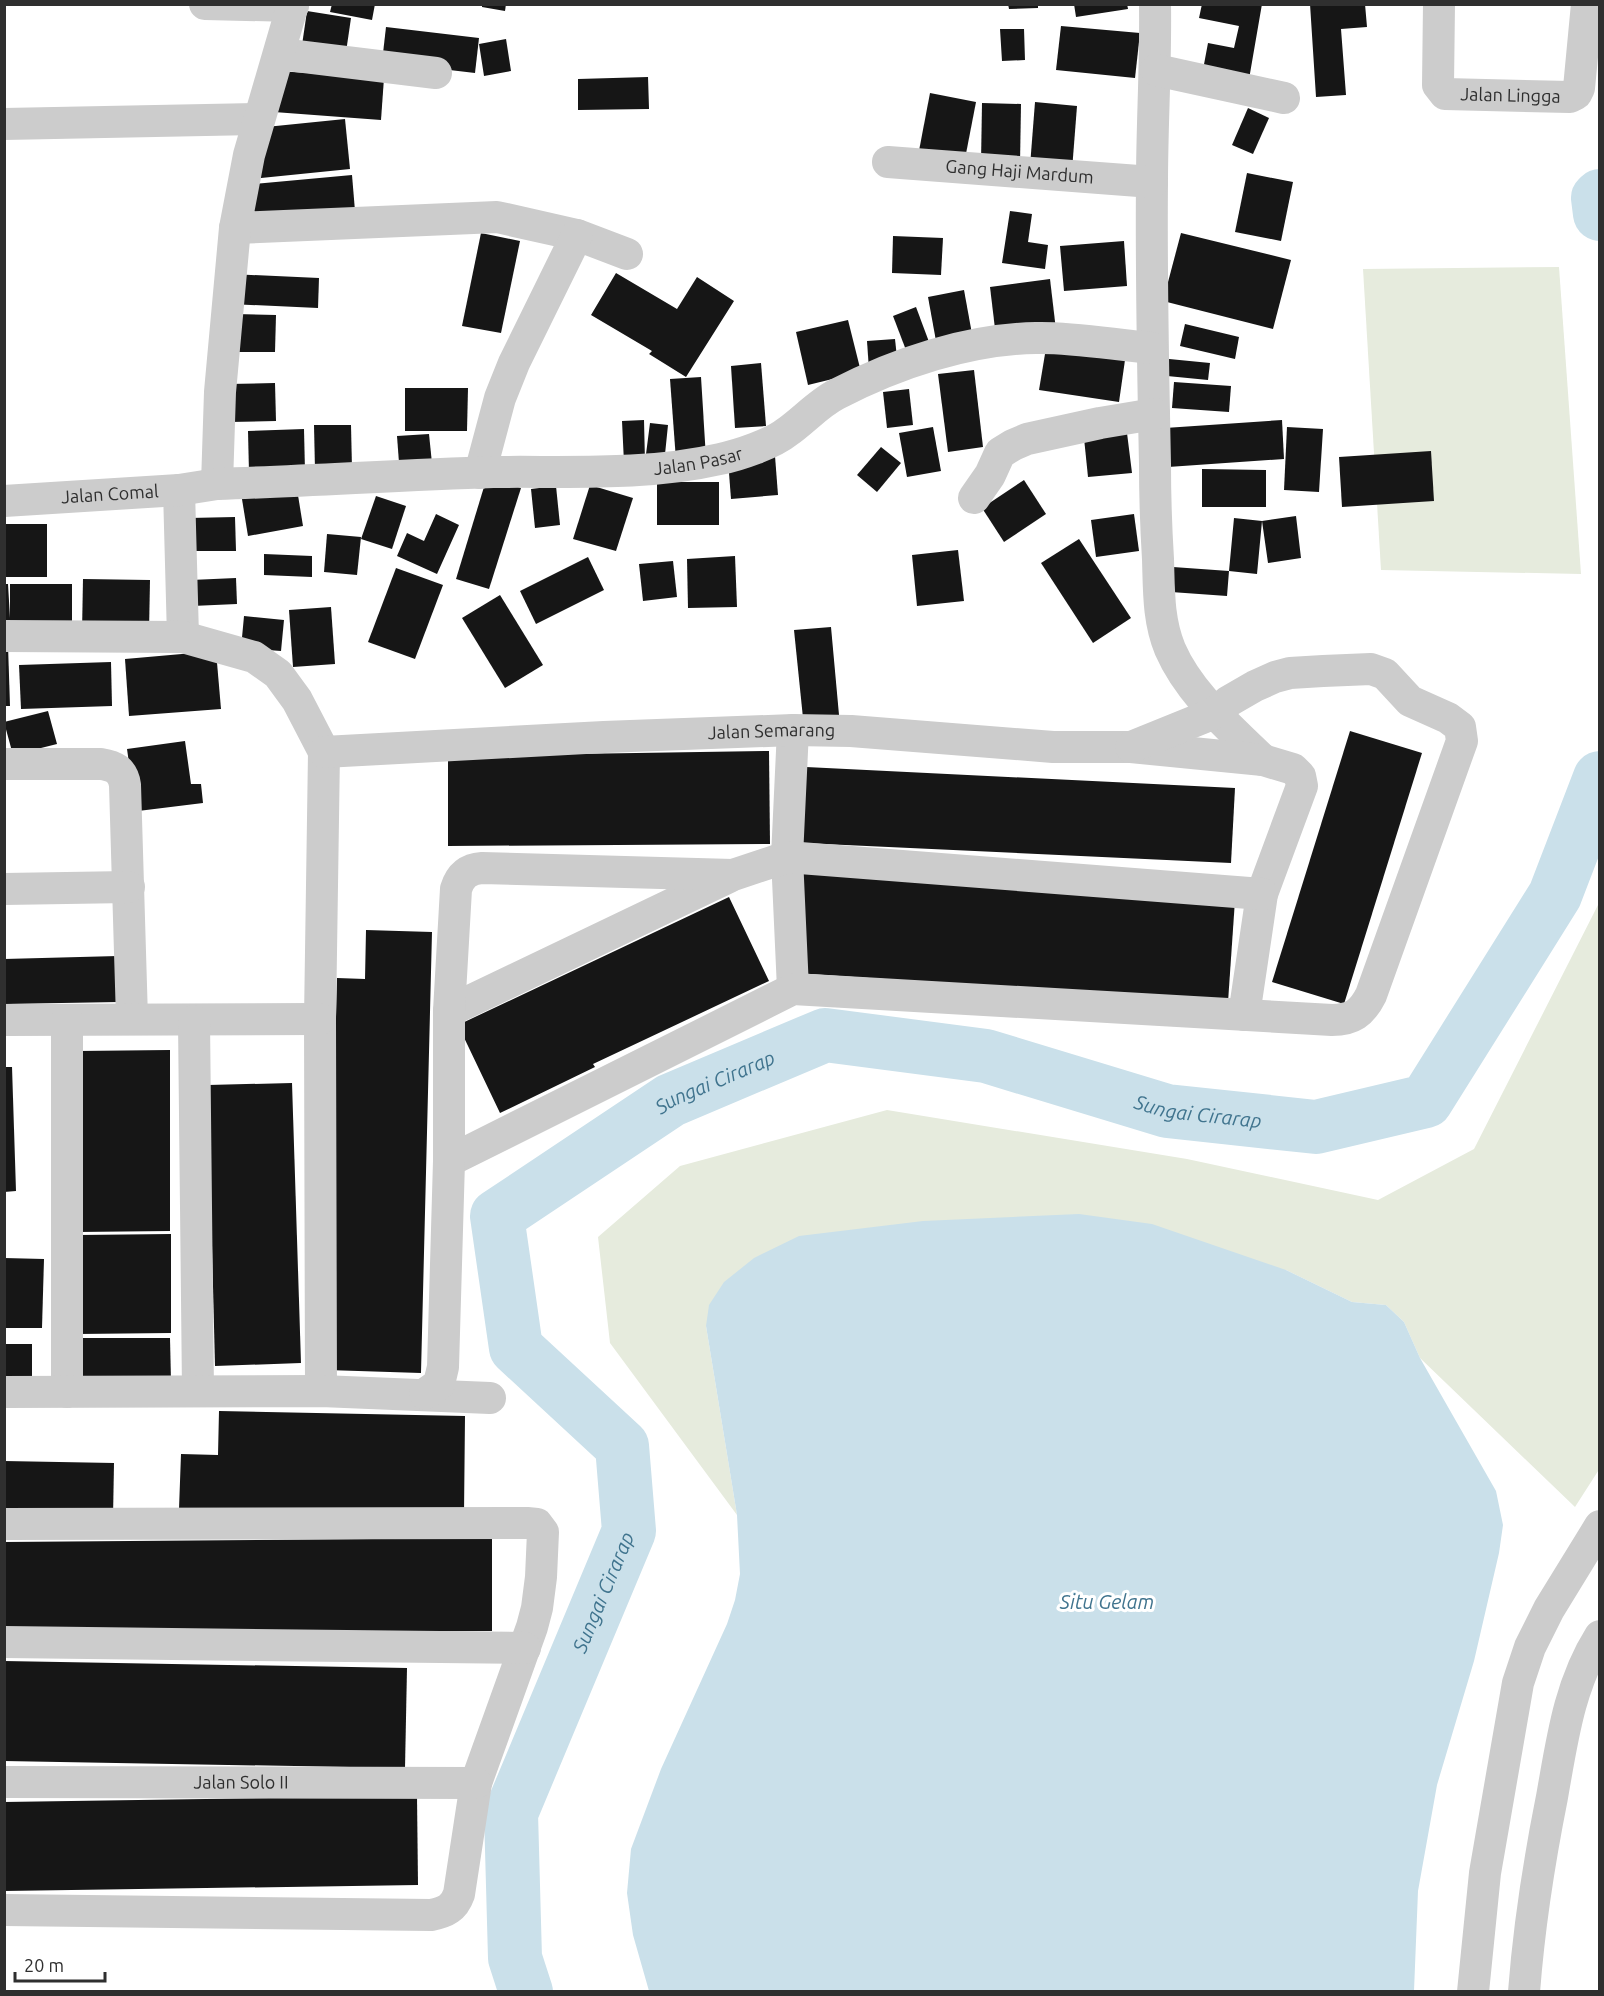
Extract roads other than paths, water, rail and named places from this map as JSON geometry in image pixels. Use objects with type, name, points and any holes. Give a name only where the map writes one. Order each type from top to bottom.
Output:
[{"type":"street","points":[[205,4],[293,5],[249,155],[235,228],[220,392],[217,484]]},
{"type":"street","points":[[1155,4],[1152,348],[1156,507],[1163,629],[1179,667],[1215,713],[1263,760]]},
{"type":"street","name":"Jalan Lingga","points":[[1439,4],[1438,85],[1445,94],[1573,96],[1578,88],[1591,22]]},
{"type":"street","points":[[280,54],[436,73]]},
{"type":"street","points":[[1156,70],[1284,98]]},
{"type":"street","points":[[4,123],[259,119]]},
{"type":"street","name":"Gang Haji Mardum","points":[[888,162],[1152,182]]},
{"type":"street","points":[[235,228],[497,217],[577,235],[627,254]]},
{"type":"street","points":[[480,473],[500,398],[514,363],[577,235]]},
{"type":"street","name":"Jalan Pasar","points":[[217,484],[480,473],[624,471],[691,464],[722,459],[784,435],[834,396],[866,380],[928,357],[1004,339],[1039,338],[1152,348]]},
{"type":"street","points":[[974,498],[990,475],[1000,453],[1013,445],[1027,439],[1154,414]]},
{"type":"street","name":"Jalan Comal","points":[[4,501],[179,490],[217,484]]},
{"type":"street","points":[[179,490],[183,637]]},
{"type":"street","points":[[4,636],[183,637],[254,657],[278,674],[297,700],[324,752],[321,1391]]},
{"type":"street","name":"Jalan Semarang","points":[[324,752],[604,736],[793,730],[851,731],[1053,747],[1131,747],[1215,713],[1229,701],[1275,677],[1290,673],[1371,669],[1385,674],[1410,701],[1460,727],[1462,741],[1375,984],[1362,1009],[1355,1016],[1340,1020],[793,989]]},
{"type":"street","points":[[449,1161],[793,989],[787,857],[793,730]]},
{"type":"street","points":[[1131,747],[1263,760],[1293,769],[1300,776],[1302,786],[1262,894],[1244,1015]]},
{"type":"street","points":[[4,764],[101,764],[116,768],[121,773],[125,785],[132,1019]]},
{"type":"street","points":[[448,1011],[734,874],[787,857],[1262,894]]},
{"type":"street","points":[[425,1394],[439,1384],[443,1367],[449,1161],[448,1011],[458,881],[469,871],[482,868],[734,874]]},
{"type":"street","points":[[4,889],[129,887]]},
{"type":"street","points":[[4,1020],[194,1021],[321,1018]]},
{"type":"street","points":[[67,1020],[67,1392]]},
{"type":"street","points":[[194,1021],[198,1391]]},
{"type":"street","points":[[4,1392],[321,1391],[490,1398]]},
{"type":"street","points":[[4,1524],[532,1523],[537,1524],[543,1533],[537,1608],[525,1648],[476,1783],[459,1894],[456,1903],[449,1909],[431,1915],[4,1910]]},
{"type":"street","points":[[1473,1992],[1485,1873],[1518,1683],[1530,1647],[1549,1609],[1599,1526]]},
{"type":"street","points":[[1524,1992],[1528,1934],[1536,1878],[1568,1707],[1581,1672],[1599,1636]]},
{"type":"street","points":[[4,1642],[525,1648]]},
{"type":"street","name":"Jalan Solo II","points":[[4,1782],[476,1783]]},
{"type":"water","name":"Situ Gelam","points":[[1079,1214],[1152,1224],[1286,1270],[1352,1302],[1386,1305],[1404,1322],[1420,1358],[1496,1491],[1503,1525],[1499,1553],[1474,1661],[1437,1785],[1418,1891],[1414,1991],[649,1991],[633,1935],[627,1893],[631,1849],[661,1769],[727,1624],[740,1574],[737,1515],[706,1326],[709,1305],[724,1282],[754,1258],[799,1236],[923,1221]]},
{"type":"waterway","name":"Sungai Cirarap","points":[[1600,196],[1598,198],[1600,214]]},
{"type":"waterway","name":"Sungai Cirarap","points":[[526,1992],[515,1958],[511,1813],[629,1531],[622,1446],[516,1348],[497,1216],[671,1100],[825,1035],[986,1056],[1167,1111],[1316,1127],[1426,1101],[1555,895],[1600,778]]}]
